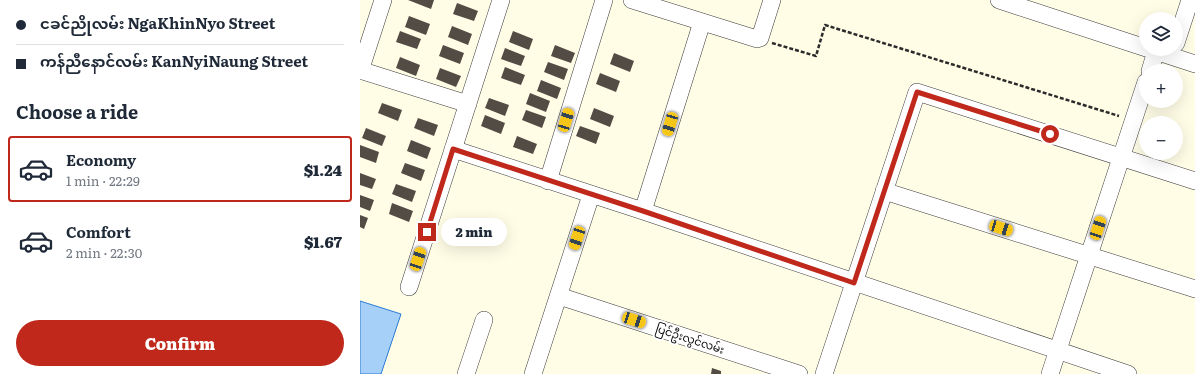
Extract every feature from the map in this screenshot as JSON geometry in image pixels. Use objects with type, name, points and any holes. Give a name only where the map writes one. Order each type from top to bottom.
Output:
[{"type":"street","points":[[383,0],[360,71],[468,104]]},
{"type":"street","points":[[409,287],[501,0]]},
{"type":"street","points":[[548,181],[604,0]]},
{"type":"street","points":[[632,0],[757,39],[760,38],[772,0]]},
{"type":"street","points":[[998,0],[1139,42]]},
{"type":"street","points":[[1183,12],[1190,0]]},
{"type":"street","points":[[643,211],[702,22]]},
{"type":"street","points":[[1177,56],[1195,64]]},
{"type":"street","points":[[824,374],[917,92],[1195,181]]},
{"type":"street","points":[[1050,374],[1139,103]]},
{"type":"street","points":[[453,149],[643,211],[1128,374]]},
{"type":"street","points":[[884,192],[1195,289]]},
{"type":"street","points":[[533,374],[591,195]]},
{"type":"street","name":"ပြင်ဦးလွင်လမ်း","points":[[559,296],[800,374]]},
{"type":"street","points":[[466,374],[484,320]]},
{"type":"path","points":[[757,39],[816,56],[825,25],[1133,121]]},
{"type":"water","points":[[360,301],[401,314],[381,374],[360,374]]},
{"type":"building","points":[[408,0],[434,0],[431,9]]},
{"type":"building","points":[[457,3],[478,11],[474,21],[453,14]]},
{"type":"building","points":[[409,16],[430,24],[426,35],[405,27]]},
{"type":"building","points":[[452,26],[472,34],[468,45],[448,37]]},
{"type":"building","points":[[400,31],[421,39],[417,49],[396,42]]},
{"type":"building","points":[[513,31],[533,39],[529,50],[509,42]]},
{"type":"building","points":[[443,45],[464,53],[460,64],[439,56]]},
{"type":"building","points":[[555,45],[575,53],[571,63],[551,56]]},
{"type":"building","points":[[505,48],[525,56],[521,66],[501,59]]},
{"type":"building","points":[[614,53],[634,61],[630,72],[610,64]]},
{"type":"building","points":[[400,57],[420,65],[416,76],[396,68]]},
{"type":"building","points":[[548,62],[568,69],[564,80],[544,72]]},
{"type":"building","points":[[505,67],[525,75],[521,85],[501,78]]},
{"type":"building","points":[[440,68],[461,76],[456,87],[436,79]]},
{"type":"building","points":[[600,73],[620,81],[616,92],[596,84]]},
{"type":"building","points":[[541,80],[561,88],[557,99],[537,91]]},
{"type":"building","points":[[530,93],[550,101],[546,112],[526,104]]},
{"type":"building","points":[[489,98],[509,105],[505,116],[485,108]]},
{"type":"building","points":[[382,103],[402,110],[398,121],[378,113]]},
{"type":"building","points":[[594,108],[614,116],[610,127],[590,119]]},
{"type":"building","points":[[526,110],[546,117],[542,128],[522,120]]},
{"type":"building","points":[[485,115],[505,123],[501,134],[481,126]]},
{"type":"building","points":[[418,118],[438,125],[434,136],[414,128]]},
{"type":"building","points":[[580,126],[600,133],[596,144],[576,136]]},
{"type":"building","points":[[366,128],[386,136],[382,146],[362,138]]},
{"type":"building","points":[[517,136],[537,144],[533,154],[513,147]]},
{"type":"building","points":[[411,140],[431,148],[427,159],[407,151]]},
{"type":"building","points":[[360,145],[379,152],[376,163],[360,157]]},
{"type":"building","points":[[405,163],[425,170],[421,181],[401,173]]},
{"type":"building","points":[[360,173],[376,179],[372,189],[360,185]]},
{"type":"building","points":[[396,184],[416,191],[412,202],[392,194]]},
{"type":"building","points":[[360,195],[374,200],[370,211],[360,207]]},
{"type":"building","points":[[392,203],[413,211],[409,222],[389,214]]},
{"type":"building","points":[[360,215],[368,218],[364,229],[360,227]]},
{"type":"building","points":[[712,368],[721,371],[721,374],[711,374]]},
{"type":"route","points":[[427,232],[453,149],[643,211],[854,283],[917,92],[1050,134]]}]
